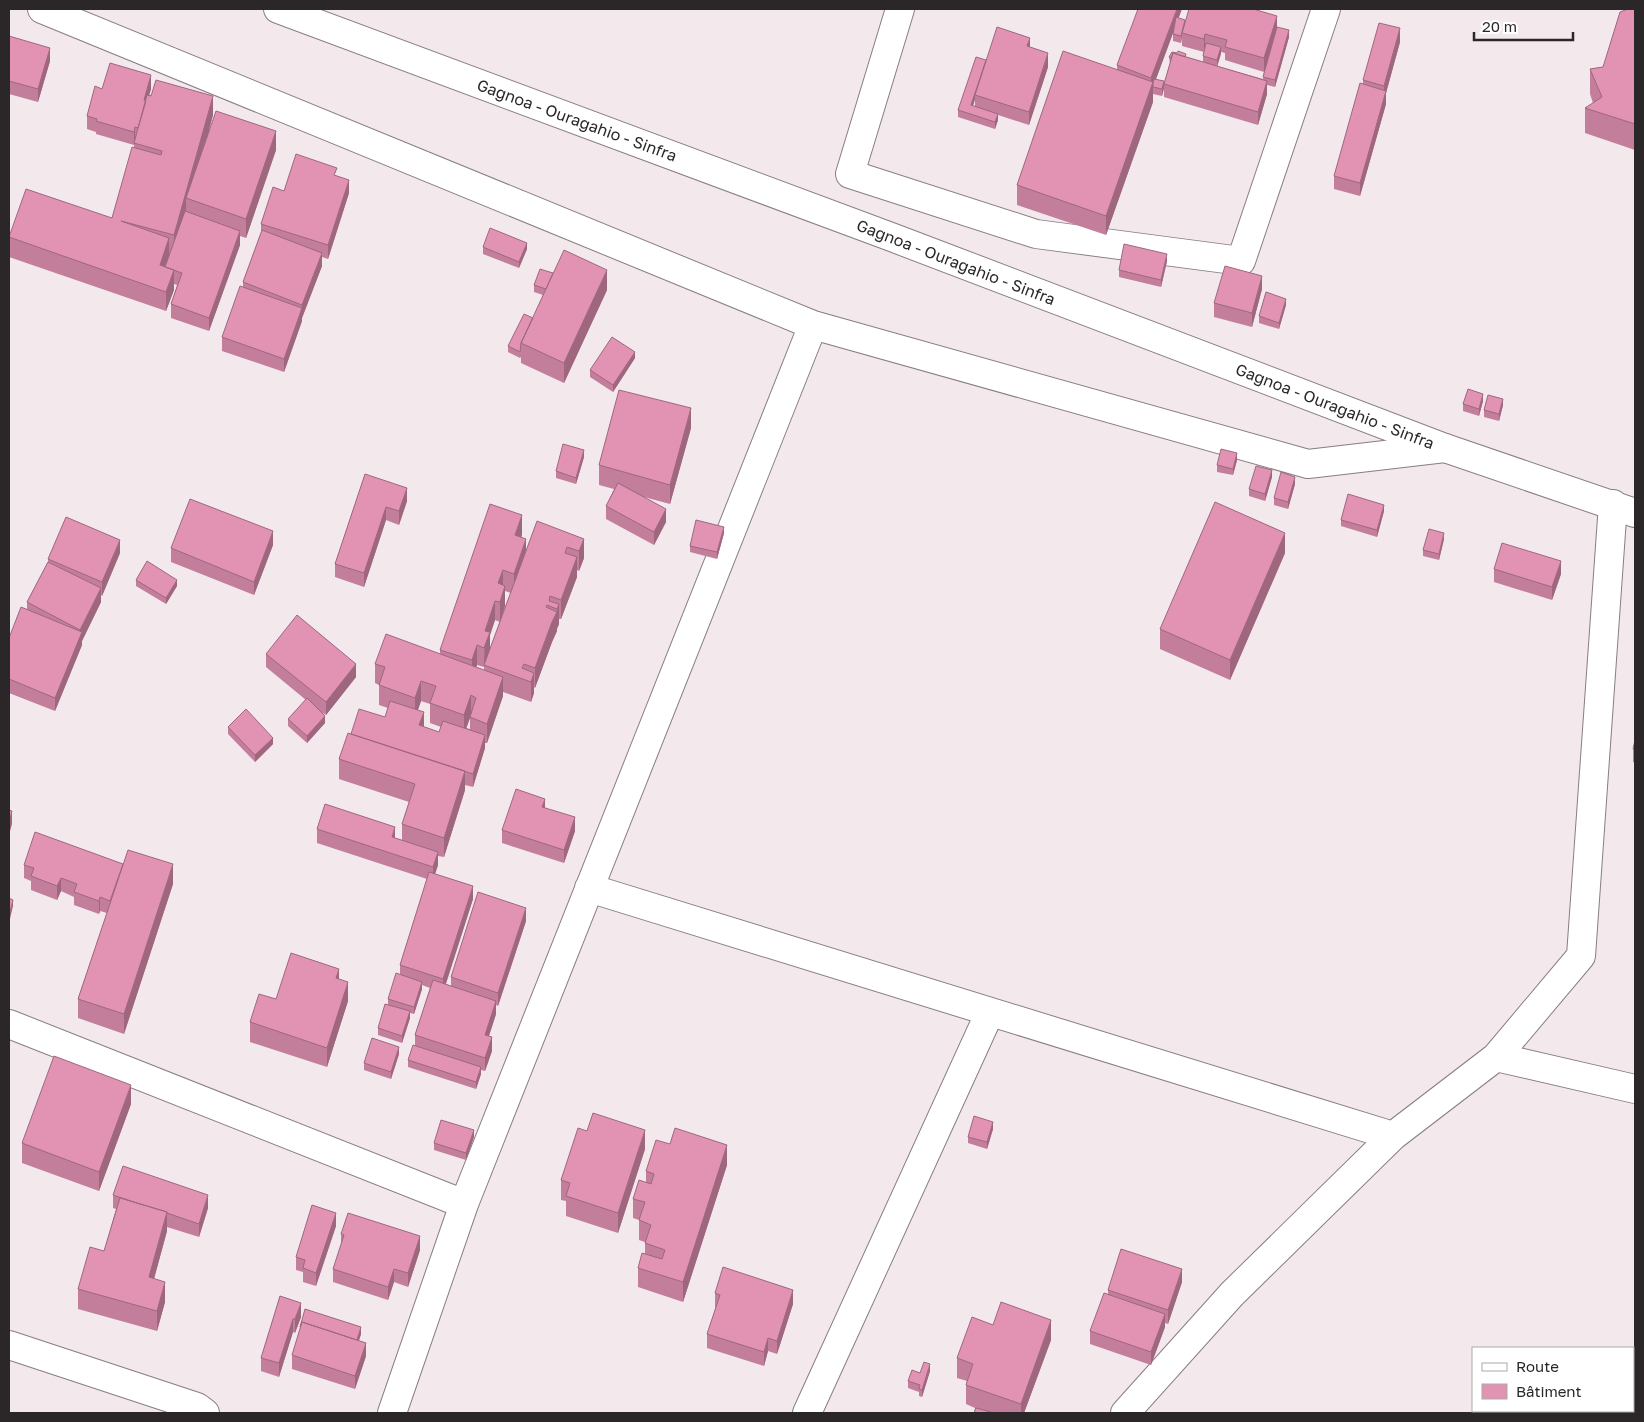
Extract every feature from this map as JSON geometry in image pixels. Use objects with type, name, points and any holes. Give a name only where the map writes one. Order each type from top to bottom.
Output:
[{"type":"street","points":[[42,9],[813,325],[1308,464],[1445,448]]},
{"type":"street","name":"Gagnoa - Ouragahio - Sinfra","points":[[278,9],[894,238],[1445,448],[1624,508]]},
{"type":"street","points":[[900,9],[850,174],[1036,234],[1241,261],[1326,9]]},
{"type":"street","points":[[392,1413],[464,1204],[813,325]]},
{"type":"street","points":[[1125,1413],[1232,1294],[1393,1136],[1496,1057],[1581,956],[1624,508]]},
{"type":"street","points":[[589,888],[1393,1136]]},
{"type":"street","points":[[808,1413],[990,1012]]},
{"type":"street","points":[[9,1024],[464,1204]]},
{"type":"street","points":[[1496,1057],[1635,1089]]},
{"type":"street","points":[[9,1345],[197,1407],[205,1413]]},
{"type":"building","points":[[1138,9],[1177,9],[1151,78],[1117,65]]},
{"type":"building","points":[[1189,9],[1253,9],[1277,16],[1264,58],[1225,47],[1227,40],[1205,34],[1204,39],[1182,33]]},
{"type":"building","points":[[1635,9],[1635,124],[1585,108],[1602,97],[1590,69],[1603,67],[1620,12]]},
{"type":"building","points":[[1176,17],[1185,20],[1181,36],[1173,34]]},
{"type":"building","points":[[1379,23],[1400,28],[1384,86],[1363,80]]},
{"type":"building","points":[[997,27],[1030,38],[1027,46],[1048,53],[1029,112],[975,95]]},
{"type":"building","points":[[1277,27],[1289,30],[1275,80],[1263,77]]},
{"type":"building","points":[[9,36],[50,48],[38,89],[9,81]]},
{"type":"building","points":[[1206,43],[1221,47],[1217,60],[1203,56]]},
{"type":"building","points":[[1063,51],[1153,82],[1106,216],[1017,185]]},
{"type":"building","points":[[1178,51],[1186,54],[1185,57],[1173,53],[1171,58],[1169,57],[1172,52],[1177,53]]},
{"type":"building","points":[[1173,53],[1267,81],[1258,112],[1164,84]]},
{"type":"building","points":[[976,57],[986,60],[971,105],[998,114],[995,122],[958,110]]},
{"type":"building","points":[[110,63],[151,75],[138,128],[135,127],[134,132],[96,121],[97,119],[87,116],[95,86],[102,89]]},
{"type":"building","points":[[1154,79],[1164,81],[1162,89],[1153,87]]},
{"type":"building","points":[[156,80],[213,96],[174,235],[121,221],[169,238],[160,265],[174,270],[166,292],[9,237],[26,189],[112,218],[132,147],[161,155],[162,151],[134,143],[147,95],[151,96]]},
{"type":"building","points":[[1360,83],[1386,91],[1360,183],[1334,176]]},
{"type":"building","points":[[216,111],[276,131],[246,219],[186,198]]},
{"type":"building","points":[[296,154],[337,168],[334,175],[349,180],[328,245],[261,224],[273,187],[284,191]]},
{"type":"building","points":[[185,211],[240,231],[209,318],[171,304],[182,273],[165,267]]},
{"type":"building","points":[[490,228],[527,243],[519,262],[483,247]]},
{"type":"building","points":[[262,230],[322,253],[302,305],[243,282]]},
{"type":"building","points":[[1124,244],[1167,254],[1161,280],[1119,270]]},
{"type":"building","points":[[564,250],[607,270],[564,363],[521,343]]},
{"type":"building","points":[[1225,266],[1262,276],[1252,313],[1214,303]]},
{"type":"building","points":[[540,269],[553,273],[546,289],[534,285]]},
{"type":"building","points":[[240,286],[302,308],[284,359],[222,337]]},
{"type":"building","points":[[1266,292],[1286,299],[1279,323],[1259,316]]},
{"type":"building","points":[[524,314],[533,318],[521,343],[520,352],[508,346]]},
{"type":"building","points":[[612,337],[635,352],[613,385],[590,370]]},
{"type":"building","points":[[1468,389],[1483,394],[1479,409],[1463,404]]},
{"type":"building","points":[[619,390],[691,408],[670,485],[599,465]]},
{"type":"building","points":[[1488,395],[1503,399],[1499,414],[1484,410]]},
{"type":"building","points":[[563,444],[584,450],[576,478],[556,471]]},
{"type":"building","points":[[1221,449],[1237,453],[1233,469],[1217,465]]},
{"type":"building","points":[[1256,466],[1272,470],[1265,494],[1249,489]]},
{"type":"building","points":[[1281,472],[1295,477],[1288,502],[1274,498]]},
{"type":"building","points":[[365,474],[407,488],[399,511],[386,507],[364,573],[335,564]]},
{"type":"building","points":[[618,483],[666,509],[654,532],[606,506]]},
{"type":"building","points":[[1348,494],[1384,505],[1377,530],[1341,520]]},
{"type":"building","points":[[190,499],[273,531],[254,582],[171,548]]},
{"type":"building","points":[[1215,502],[1285,533],[1230,660],[1160,629]]},
{"type":"building","points":[[490,504],[522,515],[515,535],[526,539],[514,574],[503,570],[498,583],[505,586],[500,602],[495,601],[485,631],[490,632],[484,648],[477,645],[472,660],[440,650]]},
{"type":"building","points":[[66,517],[120,540],[102,582],[48,559]]},
{"type":"building","points":[[696,520],[724,527],[717,552],[690,546]]},
{"type":"building","points":[[537,521],[584,539],[579,551],[567,547],[565,553],[577,557],[561,600],[550,596],[549,601],[559,604],[557,609],[547,605],[546,607],[557,612],[535,668],[524,664],[522,668],[534,673],[531,682],[484,665]]},
{"type":"building","points":[[1429,529],[1444,533],[1439,554],[1423,550]]},
{"type":"building","points":[[1502,543],[1561,561],[1552,587],[1494,569]]},
{"type":"building","points":[[147,561],[177,580],[166,598],[136,580]]},
{"type":"building","points":[[48,562],[101,588],[80,630],[27,602]]},
{"type":"building","points":[[21,607],[82,632],[55,698],[9,679],[9,638]]},
{"type":"building","points":[[297,615],[356,664],[326,702],[266,654]]},
{"type":"building","points":[[386,634],[503,677],[487,724],[470,717],[476,698],[471,695],[464,715],[430,703],[436,686],[421,681],[415,698],[379,685],[385,667],[375,664]]},
{"type":"building","points":[[307,698],[325,716],[307,736],[288,719]]},
{"type":"building","points":[[390,701],[424,712],[419,725],[439,732],[443,721],[485,735],[473,774],[351,734],[359,709],[385,717]]},
{"type":"building","points":[[246,709],[273,738],[255,755],[228,727]]},
{"type":"building","points":[[348,733],[465,771],[444,838],[402,824],[415,784],[339,759]]},
{"type":"building","points":[[516,789],[545,799],[542,807],[575,817],[564,850],[502,830]]},
{"type":"building","points":[[325,804],[395,827],[392,837],[438,852],[433,867],[317,829]]},
{"type":"building","points":[[9,810],[12,811],[9,822]]},
{"type":"building","points":[[35,832],[123,864],[110,901],[100,897],[99,901],[74,892],[77,884],[61,878],[57,886],[31,876],[34,868],[24,865]]},
{"type":"building","points":[[128,850],[173,864],[124,1014],[78,999]]},
{"type":"building","points":[[429,872],[473,886],[443,979],[400,965]]},
{"type":"building","points":[[478,892],[526,908],[498,993],[451,977]]},
{"type":"building","points":[[9,898],[13,900],[9,916]]},
{"type":"building","points":[[291,953],[339,969],[336,978],[348,982],[327,1048],[250,1022],[259,994],[276,999]]},
{"type":"building","points":[[396,973],[422,982],[414,1007],[388,999]]},
{"type":"building","points":[[433,980],[496,1001],[485,1035],[492,1037],[485,1058],[415,1035]]},
{"type":"building","points":[[385,1004],[410,1011],[402,1036],[378,1028]]},
{"type":"building","points":[[372,1038],[399,1047],[391,1072],[364,1063]]},
{"type":"building","points":[[413,1045],[481,1067],[476,1082],[408,1060]]},
{"type":"building","points":[[54,1056],[131,1085],[99,1172],[22,1143]]},
{"type":"building","points":[[593,1113],[645,1130],[618,1213],[566,1196],[570,1183],[561,1180],[578,1128],[587,1131]]},
{"type":"building","points":[[974,1116],[993,1122],[987,1142],[968,1137]]},
{"type":"building","points":[[441,1120],[474,1130],[466,1153],[434,1143]]},
{"type":"building","points":[[675,1128],[727,1145],[683,1282],[638,1268],[642,1253],[662,1259],[665,1250],[645,1243],[651,1225],[639,1220],[645,1202],[633,1199],[639,1180],[651,1184],[654,1174],[646,1171],[656,1140],[670,1144]]},
{"type":"building","points":[[123,1166],[208,1195],[199,1224],[113,1195]]},
{"type":"building","points":[[120,1198],[167,1212],[149,1277],[165,1282],[157,1311],[78,1289],[90,1247],[104,1251]]},
{"type":"building","points":[[312,1205],[336,1213],[316,1273],[303,1268],[305,1260],[296,1257]]},
{"type":"building","points":[[348,1213],[420,1236],[408,1273],[394,1269],[388,1287],[333,1269],[344,1235],[341,1234]]},
{"type":"building","points":[[1121,1249],[1182,1269],[1168,1310],[1108,1290]]},
{"type":"building","points":[[723,1267],[793,1290],[777,1341],[768,1338],[764,1352],[707,1334],[720,1295],[715,1293]]},
{"type":"building","points":[[1104,1293],[1165,1314],[1151,1352],[1090,1331]]},
{"type":"building","points":[[280,1296],[301,1303],[295,1319],[293,1319],[279,1363],[261,1358]]},
{"type":"building","points":[[1001,1302],[1051,1320],[1021,1404],[966,1385],[973,1364],[957,1358],[972,1317],[993,1325]]},
{"type":"building","points":[[305,1309],[361,1327],[357,1340],[302,1322],[300,1327]]},
{"type":"building","points":[[302,1322],[366,1343],[355,1376],[292,1355]]},
{"type":"building","points":[[924,1362],[930,1364],[922,1390],[919,1389],[920,1385],[908,1381],[912,1370],[920,1373]]},
{"type":"building","points":[[976,1408],[994,1413],[974,1413]]}]
